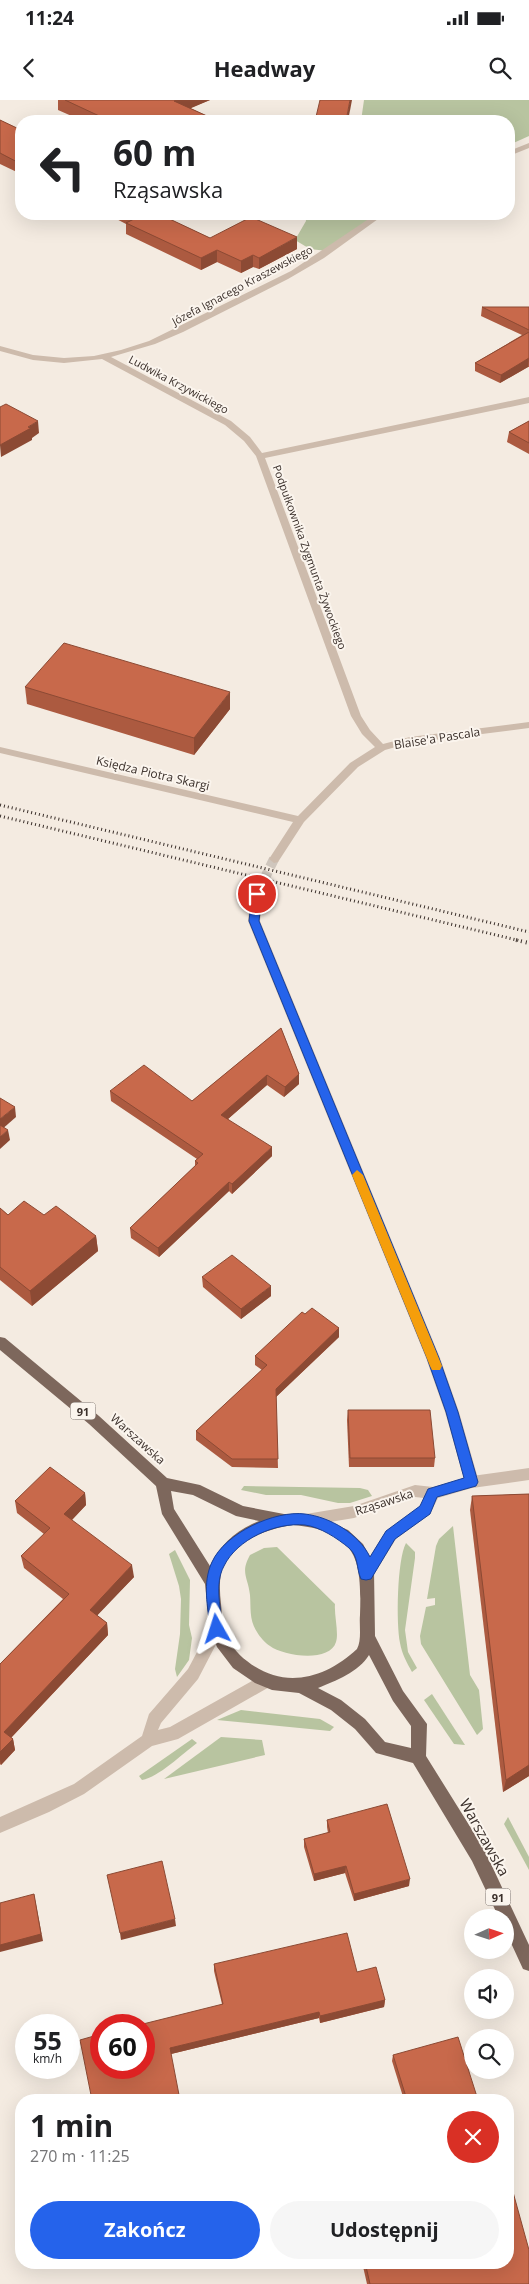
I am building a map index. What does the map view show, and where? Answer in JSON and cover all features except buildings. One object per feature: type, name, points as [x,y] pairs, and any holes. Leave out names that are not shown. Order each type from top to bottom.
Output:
[{"type":"main road","name":"Warszawska","points":[[0,1342],[94,1420],[162,1483],[195,1489],[241,1512],[284,1520]]},
{"type":"main road","name":"Warszawska","points":[[162,1483],[168,1510],[212,1582]]},
{"type":"main road","points":[[284,1520],[306,1520],[328,1527],[354,1544],[364,1558],[368,1638],[362,1653],[325,1678],[301,1686],[279,1685],[251,1674],[224,1648],[217,1629],[212,1582],[217,1564],[229,1547],[246,1535],[284,1520]]},
{"type":"main road","points":[[301,1686],[336,1705],[360,1724],[381,1748],[418,1757],[419,1724],[398,1696],[368,1638]]},
{"type":"main road","name":"Warszawska","points":[[418,1757],[478,1855],[529,1963]]},
{"type":"street","points":[[515,151],[529,145]]},
{"type":"street","name":"Józefa Ignacego Kraszewskiego","points":[[0,348],[35,358],[68,360],[104,357],[150,345],[216,313],[312,262],[372,220]]},
{"type":"street","name":"Ludwika Krzywickiego","points":[[104,357],[228,423],[247,439],[260,456]]},
{"type":"street","name":"Podpułkownika Zygmunta Żywockiego","points":[[381,748],[366,732],[356,716],[260,456],[529,400]]},
{"type":"street","name":"Blaise'a Pascala","points":[[274,859],[300,820],[354,765],[381,748],[410,740],[529,725]]},
{"type":"street","name":"Księdza Piotra Skargi","points":[[0,750],[300,820]]},
{"type":"street","points":[[257,894],[254,921],[433,1358],[452,1412],[472,1482]]},
{"type":"street","name":"Rząsawska","points":[[306,1520],[354,1512],[415,1491],[433,1493],[472,1482],[529,1474]]},
{"type":"street","name":"Rząsawska","points":[[366,1574],[391,1535],[425,1510],[433,1493]]},
{"type":"street","points":[[148,1740],[154,1719],[193,1674],[217,1629]]},
{"type":"street","points":[[0,1825],[79,1789],[148,1740],[173,1734],[266,1681]]},
{"type":"green space","points":[[364,100],[529,100],[529,136],[515,142],[515,115],[362,115]]},
{"type":"green space","points":[[372,220],[327,251],[310,249],[295,240],[306,221]]},
{"type":"green space","points":[[244,1486],[360,1488],[368,1490],[372,1496],[350,1503],[338,1503],[301,1495],[266,1495],[241,1490]]},
{"type":"green space","points":[[453,1526],[470,1675],[479,1690],[483,1729],[477,1735],[421,1644],[420,1636],[426,1607],[435,1605],[435,1598],[427,1599],[436,1546],[439,1539]]},
{"type":"green space","points":[[406,1543],[415,1552],[405,1630],[408,1652],[417,1668],[412,1672],[401,1647],[398,1621],[399,1577]]},
{"type":"green space","points":[[277,1547],[335,1604],[337,1638],[332,1649],[325,1653],[306,1656],[276,1650],[264,1642],[254,1627],[245,1571],[247,1561],[250,1555],[264,1548]]},
{"type":"green space","points":[[175,1550],[190,1580],[189,1625],[192,1638],[189,1660],[177,1677],[175,1669],[180,1634],[181,1599],[169,1554]]},
{"type":"green space","points":[[432,1694],[465,1745],[454,1744],[424,1700]]},
{"type":"green space","points":[[241,1710],[320,1719],[334,1727],[330,1731],[217,1720]]},
{"type":"green space","points":[[221,1737],[262,1740],[265,1755],[164,1779]]},
{"type":"green space","points":[[192,1739],[197,1743],[163,1770],[142,1780],[139,1776]]},
{"type":"green space","points":[[508,1817],[529,1857],[529,1870],[504,1824]]},
{"type":"tunnel","points":[[257,894],[274,859]]},
{"type":"railway","points":[[0,805],[529,932]]},
{"type":"railway","points":[[0,816],[521,941]]},
{"type":"railway","points":[[516,940],[529,943]]},
{"type":"slow traffic","points":[[357,1175],[436,1366]]},
{"type":"route","points":[[217,1629],[212,1582],[217,1564],[229,1547],[246,1535],[265,1526],[293,1519],[306,1520],[328,1527],[342,1534],[354,1544],[364,1558],[366,1574],[391,1535],[425,1510],[433,1493],[472,1482],[452,1412],[433,1358],[254,921],[254,907],[257,894]]}]
